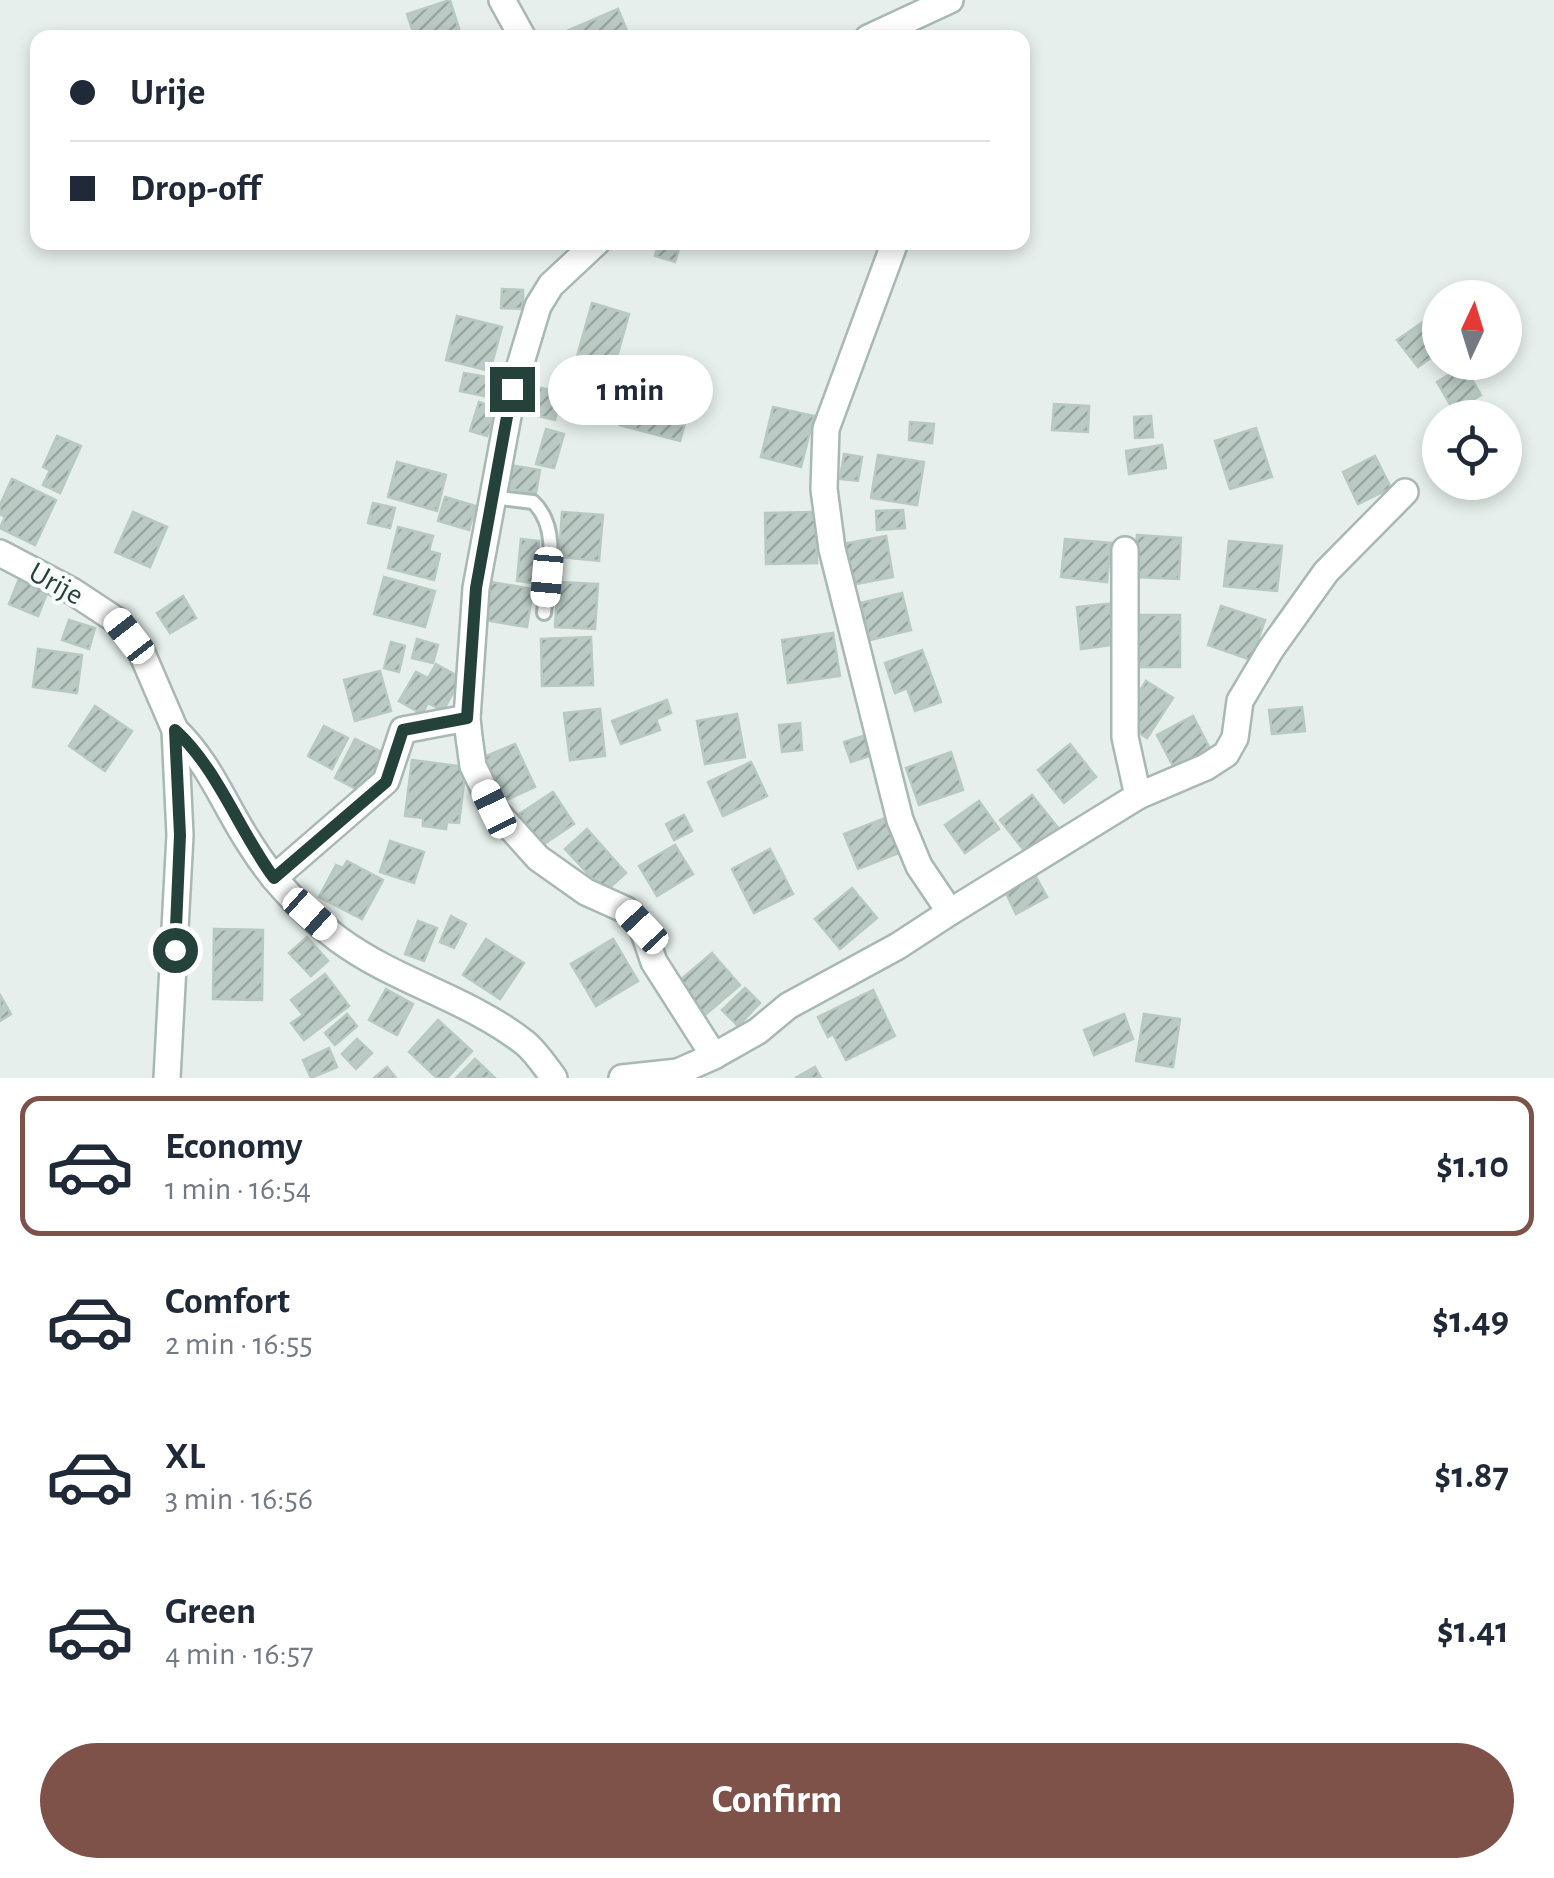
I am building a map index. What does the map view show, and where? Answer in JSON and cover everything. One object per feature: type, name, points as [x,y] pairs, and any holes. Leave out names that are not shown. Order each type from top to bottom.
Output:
[{"type":"street","points":[[502,0],[519,30]]},
{"type":"street","points":[[885,30],[950,0]]},
{"type":"street","points":[[589,250],[552,285],[538,306],[512,389],[476,588],[467,718],[473,766],[494,809],[538,858],[586,892],[626,910],[642,927],[654,962],[714,1056]]},
{"type":"street","points":[[892,250],[826,429],[824,489],[832,549],[900,820],[920,866],[950,912]]},
{"type":"street","points":[[622,1078],[678,1072],[714,1056],[758,1031],[788,1006],[910,939],[1138,796],[1226,754],[1235,738],[1240,701],[1271,648],[1326,572],[1406,492]]},
{"type":"street","points":[[1126,550],[1124,738],[1138,796]]},
{"type":"street","name":"Urije","points":[[0,553],[72,591],[116,620],[141,651],[175,730],[180,835],[167,1078]]},
{"type":"street","points":[[274,878],[386,782],[403,730],[467,718]]},
{"type":"street","points":[[175,730],[194,748],[250,846],[274,878],[339,940],[470,1006],[528,1045],[554,1078]]},
{"type":"lane","points":[[491,497],[534,502],[545,517],[550,542],[544,613]]},
{"type":"building","points":[[450,0],[459,30],[412,30],[407,14]]},
{"type":"building","points":[[618,9],[627,30],[569,30]]},
{"type":"building","points":[[657,250],[679,250],[675,262],[655,256]]},
{"type":"building","points":[[502,289],[523,290],[523,309],[501,308]]},
{"type":"building","points":[[592,303],[629,314],[613,371],[576,360]]},
{"type":"building","points":[[457,316],[502,327],[490,371],[446,360]]},
{"type":"building","points":[[1422,323],[1422,364],[1418,367],[1397,340]]},
{"type":"building","points":[[464,373],[498,379],[494,398],[460,391]]},
{"type":"building","points":[[643,380],[693,394],[680,441],[620,425],[628,395],[639,398]]},
{"type":"building","points":[[1472,380],[1481,395],[1473,400],[1448,400],[1437,382]]},
{"type":"building","points":[[533,386],[562,393],[555,420],[526,413]]},
{"type":"building","points":[[479,402],[497,408],[487,436],[470,431]]},
{"type":"building","points":[[1054,404],[1089,406],[1088,432],[1052,430]]},
{"type":"building","points":[[773,407],[814,416],[801,467],[761,457]]},
{"type":"building","points":[[1151,416],[1153,437],[1135,438],[1134,417]]},
{"type":"building","points":[[910,422],[934,424],[932,443],[909,440]]},
{"type":"building","points":[[1256,428],[1272,477],[1230,489],[1215,441]]},
{"type":"building","points":[[546,429],[564,434],[554,468],[536,464]]},
{"type":"building","points":[[57,436],[81,446],[60,493],[43,485],[50,470],[43,467]]},
{"type":"building","points":[[1162,445],[1166,468],[1129,474],[1126,451]]},
{"type":"building","points":[[844,454],[862,457],[858,481],[840,479]]},
{"type":"building","points":[[878,455],[924,462],[917,505],[871,498]]},
{"type":"building","points":[[1375,456],[1391,488],[1358,504],[1343,472]]},
{"type":"building","points":[[397,462],[446,475],[437,511],[388,497]]},
{"type":"building","points":[[509,465],[540,470],[536,493],[505,488]]},
{"type":"building","points":[[12,479],[56,500],[35,545],[0,528],[5,517],[0,514],[0,505]]},
{"type":"building","points":[[445,497],[476,506],[469,530],[438,521]]},
{"type":"building","points":[[373,503],[395,508],[390,528],[368,523]]},
{"type":"building","points":[[903,510],[905,528],[877,530],[876,511]]},
{"type":"building","points":[[133,512],[167,527],[150,567],[115,552]]},
{"type":"building","points":[[562,512],[603,515],[599,561],[559,557]]},
{"type":"building","points":[[815,512],[817,563],[766,564],[765,513]]},
{"type":"building","points":[[398,527],[433,536],[429,551],[440,554],[434,580],[388,568]]},
{"type":"building","points":[[1137,535],[1181,538],[1179,579],[1134,577]]},
{"type":"building","points":[[886,536],[893,577],[851,585],[843,544]]},
{"type":"building","points":[[521,539],[539,541],[534,583],[517,581]]},
{"type":"building","points":[[1065,539],[1111,543],[1107,582],[1061,577]]},
{"type":"building","points":[[1229,541],[1282,546],[1277,591],[1224,586]]},
{"type":"building","points":[[384,577],[435,591],[425,627],[374,614]]},
{"type":"building","points":[[19,579],[48,591],[38,616],[9,604]]},
{"type":"building","points":[[491,582],[533,589],[527,627],[484,620]]},
{"type":"building","points":[[558,582],[598,584],[595,629],[555,627]]},
{"type":"building","points":[[902,593],[911,630],[870,640],[861,603]]},
{"type":"building","points":[[183,596],[196,618],[170,633],[157,613]]},
{"type":"building","points":[[1115,603],[1119,644],[1081,649],[1077,607]]},
{"type":"building","points":[[1221,606],[1265,620],[1251,660],[1208,645]]},
{"type":"building","points":[[1138,615],[1180,615],[1180,667],[1139,667]]},
{"type":"building","points":[[69,620],[95,628],[89,649],[62,640]]},
{"type":"building","points":[[833,633],[840,676],[788,683],[782,640]]},
{"type":"building","points":[[591,637],[593,685],[542,686],[541,639]]},
{"type":"building","points":[[417,639],[438,645],[433,663],[412,658]]},
{"type":"building","points":[[391,642],[405,646],[399,672],[384,668]]},
{"type":"building","points":[[38,649],[82,655],[77,693],[33,687]]},
{"type":"building","points":[[922,650],[941,702],[915,711],[907,688],[895,693],[885,663]]},
{"type":"building","points":[[436,664],[461,678],[443,711],[428,703],[422,714],[399,701],[416,672],[428,678]]},
{"type":"building","points":[[380,671],[391,711],[355,721],[344,680]]},
{"type":"building","points":[[1146,681],[1173,698],[1147,738],[1136,731],[1141,724],[1135,720],[1141,711],[1131,705]]},
{"type":"building","points":[[667,700],[671,713],[656,719],[660,730],[621,744],[612,721]]},
{"type":"building","points":[[95,706],[132,731],[105,771],[69,746]]},
{"type":"building","points":[[1302,707],[1305,731],[1272,734],[1269,710]]},
{"type":"building","points":[[600,709],[605,756],[570,760],[564,713]]},
{"type":"building","points":[[737,714],[745,757],[705,764],[697,721]]},
{"type":"building","points":[[1193,716],[1210,749],[1174,768],[1157,735]]},
{"type":"building","points":[[800,723],[802,750],[782,752],[779,725]]},
{"type":"building","points":[[324,726],[348,738],[332,769],[308,756]]},
{"type":"building","points":[[875,732],[882,752],[851,762],[844,742]]},
{"type":"building","points":[[355,739],[384,753],[364,793],[335,778]]},
{"type":"building","points":[[515,744],[535,787],[504,801],[484,757]]},
{"type":"building","points":[[1070,744],[1096,777],[1064,803],[1038,770]]},
{"type":"building","points":[[951,752],[963,790],[919,805],[906,768]]},
{"type":"building","points":[[412,760],[466,767],[459,823],[447,822],[446,829],[423,826],[423,818],[405,816]]},
{"type":"building","points":[[751,762],[767,796],[723,816],[708,782]]},
{"type":"building","points":[[553,792],[574,824],[541,846],[519,814]]},
{"type":"building","points":[[1032,795],[1059,829],[1027,854],[1000,820]]},
{"type":"building","points":[[979,801],[999,829],[965,853],[945,825]]},
{"type":"building","points":[[684,815],[692,831],[674,840],[666,824]]},
{"type":"building","points":[[890,816],[904,851],[858,869],[844,834]]},
{"type":"building","points":[[587,829],[626,873],[605,892],[565,849]]},
{"type":"building","points":[[390,841],[424,852],[414,883],[380,872]]},
{"type":"building","points":[[675,845],[693,874],[657,896],[639,866]]},
{"type":"building","points":[[770,849],[793,894],[754,913],[732,869]]},
{"type":"building","points":[[347,861],[383,880],[362,919],[319,897],[336,865],[343,868]]},
{"type":"building","points":[[1035,875],[1047,897],[1016,914],[1005,891]]},
{"type":"building","points":[[852,888],[877,918],[840,949],[815,919]]},
{"type":"building","points":[[451,916],[466,924],[454,948],[440,942]]},
{"type":"building","points":[[418,921],[437,928],[424,961],[405,954]]},
{"type":"building","points":[[214,929],[263,930],[262,1000],[213,999]]},
{"type":"building","points":[[307,937],[328,961],[311,976],[289,953]]},
{"type":"building","points":[[486,939],[524,963],[500,999],[463,975]]},
{"type":"building","points":[[613,939],[638,981],[596,1006],[571,964]]},
{"type":"building","points":[[712,953],[740,985],[705,1015],[677,983]]},
{"type":"building","points":[[325,974],[349,1006],[304,1040],[291,1023],[303,1015],[291,1000]]},
{"type":"building","points":[[745,988],[760,1003],[738,1026],[722,1010]]},
{"type":"building","points":[[386,989],[413,1004],[397,1035],[369,1020]]},
{"type":"building","points":[[873,990],[895,1036],[846,1060],[833,1034],[828,1037],[818,1017]]},
{"type":"building","points":[[0,995],[11,1014],[0,1021]]},
{"type":"building","points":[[347,1014],[357,1026],[335,1045],[325,1033]]},
{"type":"building","points":[[1124,1014],[1133,1039],[1094,1055],[1084,1030]]},
{"type":"building","points":[[1144,1014],[1180,1019],[1173,1067],[1136,1061]]},
{"type":"building","points":[[438,1020],[472,1051],[447,1078],[437,1078],[409,1052]]},
{"type":"building","points":[[357,1039],[372,1053],[356,1069],[342,1054]]},
{"type":"building","points":[[329,1048],[337,1067],[311,1078],[303,1060]]},
{"type":"building","points":[[475,1059],[495,1078],[456,1078]]},
{"type":"building","points":[[387,1067],[396,1078],[374,1078]]},
{"type":"building","points":[[815,1067],[821,1078],[795,1078]]},
{"type":"route","points":[[175,950],[180,835],[175,730],[194,748],[250,846],[274,878],[386,782],[403,730],[467,718],[476,588],[512,389]]}]
